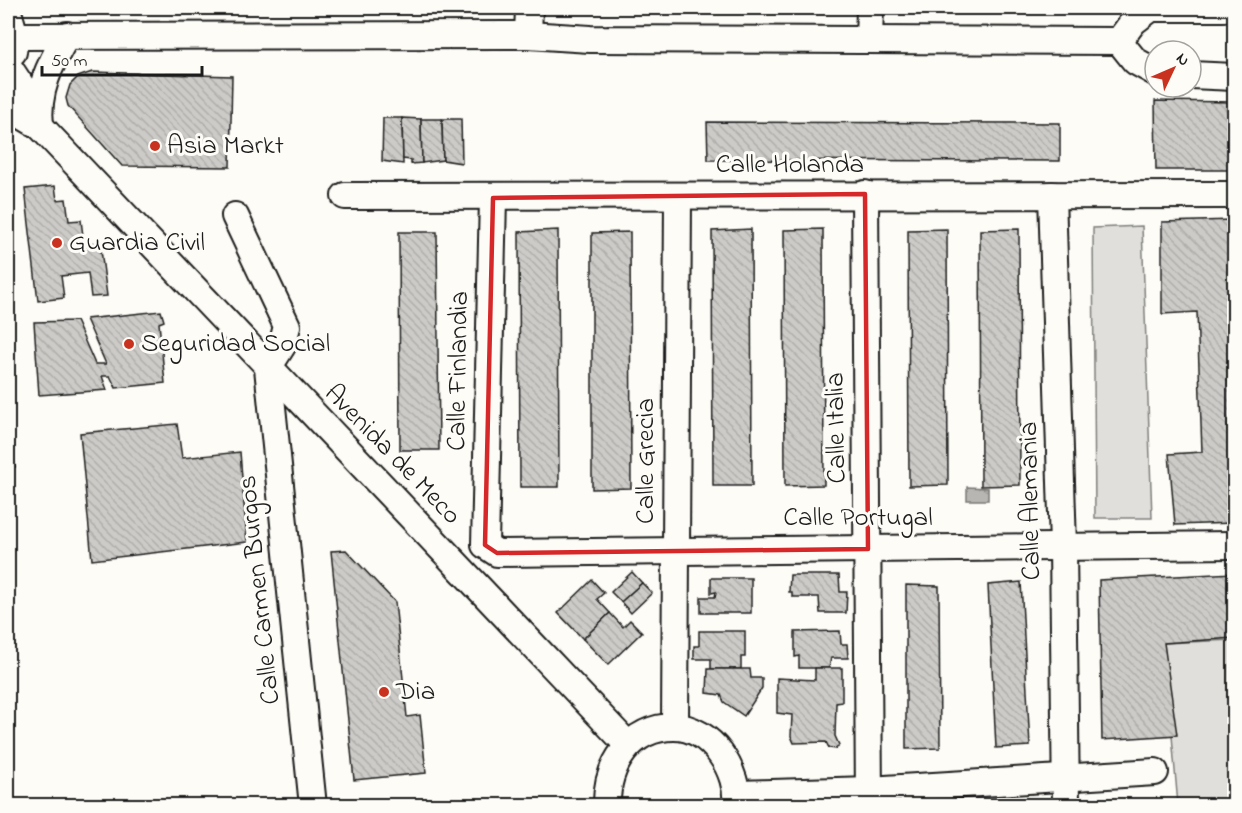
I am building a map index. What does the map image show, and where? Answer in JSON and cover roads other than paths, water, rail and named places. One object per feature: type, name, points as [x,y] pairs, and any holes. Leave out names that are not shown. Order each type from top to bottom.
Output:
[{"type":"street","points":[[528,35],[529,8]]},
{"type":"street","points":[[869,39],[870,8]]},
{"type":"street","points":[[1119,40],[1133,22],[1151,8],[1224,8]]},
{"type":"street","points":[[8,65],[13,53],[11,24],[67,35],[528,35],[591,39],[1119,40]]},
{"type":"street","points":[[39,119],[42,83],[67,35]]},
{"type":"street","points":[[1119,40],[1135,61],[1143,65]]},
{"type":"street","name":"Avenida de Meco","points":[[8,65],[39,119],[268,368],[628,745]]},
{"type":"street","points":[[1203,76],[1234,77]]},
{"type":"street","name":"Avenida de Meco","points":[[8,106],[39,119]]},
{"type":"street","name":"Calle Holanda","points":[[345,196],[493,198],[865,194],[1234,195]]},
{"type":"street","name":"Calle Italia","points":[[865,194],[869,798]]},
{"type":"street","name":"Calle Alemania","points":[[1052,195],[1063,546],[1066,806]]},
{"type":"street","name":"Calle Grecia","points":[[675,727],[678,196]]},
{"type":"street","name":"Calle Finlandia","points":[[485,545],[493,198]]},
{"type":"street","points":[[235,216],[287,326],[282,346],[268,368]]},
{"type":"street","name":"Calle Carmen Burgos","points":[[268,368],[313,806]]},
{"type":"street","name":"Calle Portugal","points":[[485,545],[497,553],[1234,545]]},
{"type":"street","points":[[607,805],[611,772],[628,745],[658,729],[675,727],[693,732],[711,744],[728,766],[736,800],[869,798],[1065,777],[1155,772]]},
{"type":"water","points":[[967,487],[988,488],[988,500],[967,500]]},
{"type":"place","name":"Asia Markt","points":[[155,146]]},
{"type":"place","name":"Guardia Civil","points":[[57,243]]},
{"type":"place","name":"Seguridad Social","points":[[129,344]]},
{"type":"place","name":"Dia","points":[[384,692]]}]
